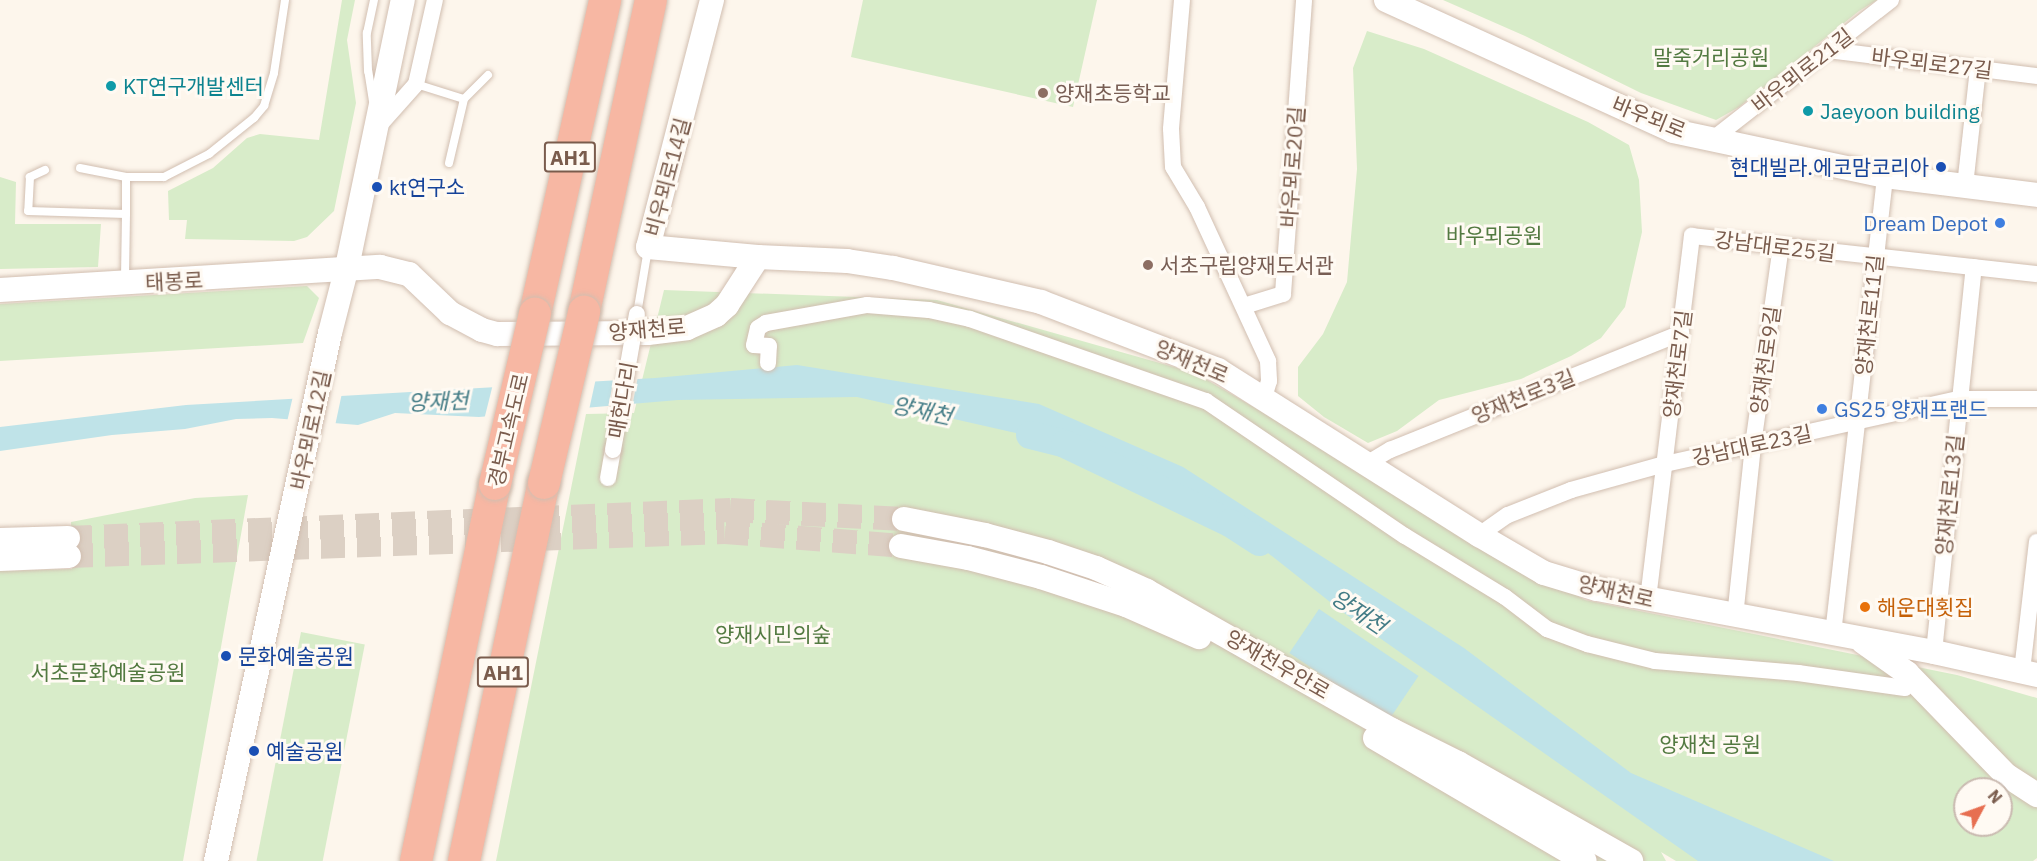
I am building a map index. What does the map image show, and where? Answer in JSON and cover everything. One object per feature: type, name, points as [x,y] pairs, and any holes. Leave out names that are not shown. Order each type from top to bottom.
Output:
[{"type":"highway","name":"경부고속도로","points":[[416,861],[495,484],[605,0]]},
{"type":"highway","name":"AH1","points":[[464,861],[544,483],[584,312],[651,0]]},
{"type":"street","name":"바우뫼로12길","points":[[216,861],[330,333],[377,129],[403,0]]},
{"type":"street","points":[[377,129],[416,84],[435,0]]},
{"type":"street","name":"비우뫼로14길","points":[[712,0],[648,247],[758,257]]},
{"type":"street","points":[[1182,0],[1171,129],[1173,167],[1197,207],[1268,361],[1269,381],[1264,397]]},
{"type":"street","name":"바우뫼로20길","points":[[1244,306],[1283,294],[1304,0]]},
{"type":"street","name":"바우뫼로","points":[[1386,0],[1673,130],[1885,176],[2037,195]]},
{"type":"street","name":"바우뫼로21길","points":[[1713,139],[1891,0]]},
{"type":"street","name":"바우뫼로27길","points":[[1828,50],[2037,76]]},
{"type":"street","points":[[1965,186],[1978,69]]},
{"type":"street","name":"양재천로11길","points":[[1845,636],[1857,422],[1885,176]]},
{"type":"street","name":"강남대로25길","points":[[1692,236],[2037,274]]},
{"type":"street","name":"양재천로7길","points":[[1648,599],[1692,236]]},
{"type":"street","name":"양재천로9길","points":[[1735,616],[1753,445],[1780,247]]},
{"type":"street","name":"양재천로","points":[[347,267],[387,268],[410,274],[461,321],[497,334],[648,333],[687,328],[716,315],[727,305],[758,257],[847,261],[893,268],[1041,302],[1218,370],[1479,535],[1544,573],[1597,589],[1945,654],[2029,673]]},
{"type":"street","name":"태봉로","points":[[0,290],[309,273],[347,267]]},
{"type":"street","name":"양재천로13길","points":[[1945,654],[1959,399],[1974,267]]},
{"type":"street","points":[[768,363],[769,346],[754,345],[758,328],[766,323],[867,305],[929,310],[970,319],[1129,372],[1206,401],[1405,536],[1505,597],[1547,629],[1587,644],[1655,661],[1798,673],[1905,688]]},
{"type":"street","name":"매헌다리","points":[[608,478],[637,314]]},
{"type":"street","name":"양재천로3길","points":[[1368,463],[1390,450],[1681,333]]},
{"type":"street","name":"강남대로23길","points":[[1479,535],[1508,515],[1571,490],[1665,464],[1959,399],[2037,399]]},
{"type":"street","name":"양재천우안로","points":[[904,519],[985,535],[1096,568],[1147,591],[1585,861]]},
{"type":"street","points":[[0,540],[68,547],[0,559]]},
{"type":"street","points":[[2029,673],[2037,542]]},
{"type":"street","name":"양재천우안로","points":[[901,546],[968,558],[1041,577],[1178,625],[1263,663],[1458,763],[1630,861]]},
{"type":"street","points":[[1845,636],[1907,673],[2006,775],[2037,795]]},
{"type":"street","points":[[1938,706],[1931,684],[1932,675],[1945,654]]},
{"type":"lane","points":[[80,168],[126,177],[164,177],[209,154],[254,118],[264,105],[274,73],[285,0]]},
{"type":"lane","points":[[374,0],[367,33],[377,129]]},
{"type":"lane","points":[[449,163],[464,99],[488,75]]},
{"type":"lane","points":[[416,84],[464,99]]},
{"type":"lane","points":[[45,170],[30,177],[28,211],[126,214]]},
{"type":"lane","points":[[125,284],[126,177]]},
{"type":"lane","points":[[637,314],[648,247]]},
{"type":"green space","points":[[342,0],[355,0],[347,40],[356,103],[334,211],[307,237],[294,241],[185,239],[187,220],[169,220],[168,191],[213,168],[247,138],[260,134],[319,140]]},
{"type":"green space","points":[[863,0],[1097,0],[1073,107],[851,57]]},
{"type":"green space","name":"말죽거리공원","points":[[1443,0],[1877,0],[1859,11],[1739,107],[1716,120],[1641,93],[1525,36]]},
{"type":"green space","name":"바우뫼공원","points":[[1367,31],[1424,49],[1588,122],[1629,145],[1639,180],[1642,232],[1625,307],[1601,338],[1571,356],[1521,379],[1439,400],[1397,431],[1368,443],[1324,417],[1298,396],[1298,367],[1323,334],[1347,282],[1357,169],[1353,68]]},
{"type":"green space","points":[[0,177],[16,182],[15,224],[101,224],[98,267],[0,269]]},
{"type":"green space","points":[[307,286],[319,298],[303,343],[0,361],[0,304]]},
{"type":"green space","name":"양재시민의숲","points":[[664,290],[937,300],[1195,373],[1585,600],[1957,675],[2037,698],[2037,858],[2033,861],[1676,861],[1661,852],[1666,861],[496,861],[586,414],[634,413]]},
{"type":"green space","name":"서초문화예술공원","points":[[248,495],[183,861],[0,861],[0,571],[72,569],[71,522],[195,498]]},
{"type":"green space","points":[[301,632],[365,644],[323,861],[257,861]]},
{"type":"water","points":[[797,365],[1039,404],[1183,467],[1464,648],[1631,773],[1834,861],[1698,861],[1344,613],[1230,523],[1065,444],[857,397],[678,400],[479,417],[395,413],[358,425],[272,418],[236,419],[185,429],[112,435],[0,451],[0,427],[186,405],[655,378]]},
{"type":"water","points":[[1319,609],[1418,676],[1389,720],[1289,653]]},
{"type":"pier","points":[[638,376],[632,407],[608,409],[614,377]]},
{"type":"pier","points":[[596,378],[589,410],[484,420],[493,384]]},
{"type":"pier","points":[[342,393],[335,426],[287,422],[293,396]]},
{"type":"waterway","name":"양재천","points":[[1030,435],[1065,444],[1230,523],[1259,542]]},
{"type":"tunnel","points":[[68,538],[730,510],[904,519]]},
{"type":"tunnel","points":[[69,556],[725,532],[901,546]]},
{"type":"place","name":"KT연구개발센터","points":[[111,86]]},
{"type":"place","name":"양재초등학교","points":[[1043,93]]},
{"type":"place","name":"Jaeyoon building","points":[[1808,111]]},
{"type":"place","name":"현대빌라.에코맘코리아","points":[[1941,167]]},
{"type":"place","name":"kt연구소","points":[[377,187]]},
{"type":"place","name":"Dream Depot","points":[[2000,223]]},
{"type":"place","name":"서초구립양재도서관","points":[[1148,265]]},
{"type":"place","name":"GS25 양재프랜드","points":[[1822,409]]},
{"type":"place","name":"해운대횟집","points":[[1865,607]]},
{"type":"place","name":"문화예술공원","points":[[226,656]]},
{"type":"place","name":"예술공원","points":[[254,751]]},
{"type":"park label","name":"양재천 공원","points":[[1710,744]]}]
